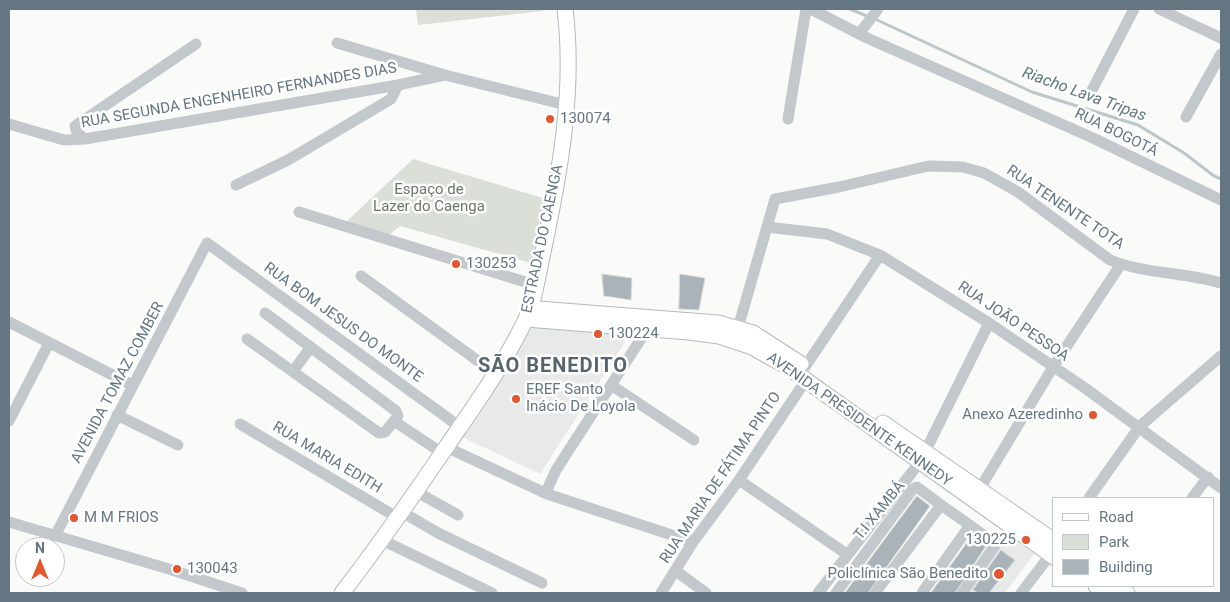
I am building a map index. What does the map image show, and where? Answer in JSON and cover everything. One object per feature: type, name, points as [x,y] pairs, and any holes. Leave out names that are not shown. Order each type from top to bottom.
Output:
[{"type":"main road","name":"ESTRADA DO CAENGA","points":[[342,593],[417,492],[496,374],[528,314],[558,177],[569,58],[565,9]]},
{"type":"main road","name":"AVENIDA PRESIDENTE KENNEDY","points":[[528,314],[696,320],[738,328],[775,346],[806,374],[1052,550]]},
{"type":"main road","name":"AVENIDA PRESIDENTE KENNEDY","points":[[528,314],[719,336],[752,347],[786,366],[806,374]]},
{"type":"main road","name":"AVENIDA PRESIDENTE KENNEDY","points":[[922,456],[979,490],[1052,550]]},
{"type":"main road","points":[[1104,587],[1119,589]]},
{"type":"street","points":[[788,118],[806,9]]},
{"type":"street","name":"RUA BOGOTÁ","points":[[811,9],[859,34],[1094,138],[1221,200]]},
{"type":"street","points":[[859,34],[878,9]]},
{"type":"street","points":[[1089,96],[1134,9]]},
{"type":"street","points":[[1160,9],[1221,38]]},
{"type":"street","name":"RUA SEGUNDA ENGENHEIRO FERNANDES DIAS","points":[[337,43],[444,75],[566,105]]},
{"type":"street","points":[[85,138],[77,133],[75,126],[196,44]]},
{"type":"street","points":[[1186,117],[1221,54]]},
{"type":"street","name":"RUA SEGUNDA ENGENHEIRO FERNANDES DIAS","points":[[9,124],[64,140],[85,138],[398,85],[444,75]]},
{"type":"street","points":[[236,185],[288,160],[376,109],[391,99],[398,85]]},
{"type":"street","name":"RUA TENENTE TOTA","points":[[767,227],[774,199],[839,187],[928,166],[963,167],[1000,181],[1102,256],[1121,264],[1172,272],[1221,283]]},
{"type":"street","points":[[299,212],[535,285]]},
{"type":"street","points":[[738,328],[767,227]]},
{"type":"street","name":"RUA JOÃO PESSOA","points":[[767,227],[827,234],[880,255],[989,323],[1140,426],[1221,488]]},
{"type":"street","name":"AVENIDA TOMAZ COMBER","points":[[55,536],[207,243]]},
{"type":"street","name":"RUA BOM JESUS DO MONTE","points":[[207,243],[460,427]]},
{"type":"street","name":"RUA MARIA DE FÁTIMA PINTO","points":[[661,593],[693,542],[739,480],[880,255]]},
{"type":"street","points":[[979,490],[1053,367],[1121,264]]},
{"type":"street","points":[[361,276],[496,374]]},
{"type":"street","points":[[247,339],[379,433],[385,432],[398,416],[396,411],[265,313]]},
{"type":"street","points":[[9,322],[132,386]]},
{"type":"street","points":[[818,593],[922,456],[989,323]]},
{"type":"street","points":[[547,494],[546,489],[552,476],[648,328]]},
{"type":"street","points":[[9,421],[49,343]]},
{"type":"street","points":[[293,371],[311,347]]},
{"type":"street","points":[[1090,497],[1140,426],[1221,356]]},
{"type":"street","points":[[611,385],[694,440]]},
{"type":"street","points":[[118,415],[178,445]]},
{"type":"street","points":[[394,421],[444,450],[547,494],[693,542]]},
{"type":"street","name":"RUA MARIA EDITH","points":[[240,424],[400,515],[542,583]]},
{"type":"street","points":[[1193,497],[1208,477]]},
{"type":"street","points":[[739,480],[848,555]]},
{"type":"street","name":"T.I XAMBÁ","points":[[836,593],[913,489],[917,488],[941,505]]},
{"type":"street","points":[[417,492],[458,515]]},
{"type":"street","points":[[875,593],[941,505],[996,544],[996,548],[962,593]]},
{"type":"street","points":[[9,522],[169,569],[242,593]]},
{"type":"street","points":[[922,593],[971,526]]},
{"type":"street","points":[[382,540],[492,593]]},
{"type":"street","points":[[1021,593],[1052,552]]},
{"type":"street","points":[[676,571],[706,593]]},
{"type":"shaded area","name":"EREF Santo Inácio De Loyola","points":[[532,327],[614,332],[622,336],[625,342],[540,474],[460,436]]},
{"type":"shaded area","name":"Policlínica São Benedito","points":[[1007,534],[1034,554],[1005,593],[965,593]]},
{"type":"green space","points":[[416,9],[543,9],[543,11],[418,25]]},
{"type":"green space","name":"Espaço de Lazer do Caenga","points":[[413,159],[546,199],[531,263],[400,226],[388,236],[345,223]]},
{"type":"building","points":[[602,274],[632,278],[631,300],[604,296]]},
{"type":"building","points":[[680,274],[705,278],[699,310],[679,309]]},
{"type":"building","points":[[917,496],[930,506],[868,593],[845,593]]},
{"type":"building","points":[[972,536],[986,546],[955,593],[931,593]]},
{"type":"building","points":[[1001,550],[1015,560],[989,593],[978,593],[973,590]]},
{"type":"waterway","name":"Riacho Lava Tripas","points":[[850,9],[869,17]]},
{"type":"waterway","name":"Riacho Lava Tripas","points":[[875,19],[1032,92],[1138,125],[1184,153],[1214,176],[1221,179]]},
{"type":"place","name":"130074","points":[[550,119]]},
{"type":"place","name":"130253","points":[[456,264]]},
{"type":"place","name":"130224","points":[[598,334]]},
{"type":"place","name":"EREF Santo Inácio De Loyola","points":[[516,399]]},
{"type":"place","name":"Anexo Azeredinho","points":[[1093,415]]},
{"type":"place","name":"M M FRIOS","points":[[74,518]]},
{"type":"place","name":"130225","points":[[1026,540]]},
{"type":"place","name":"130043","points":[[177,569]]},
{"type":"place","name":"Policlínica São Benedito","points":[[999,574]]},
{"type":"district","name":"SÃO BENEDITO","points":[[553,367]]}]
